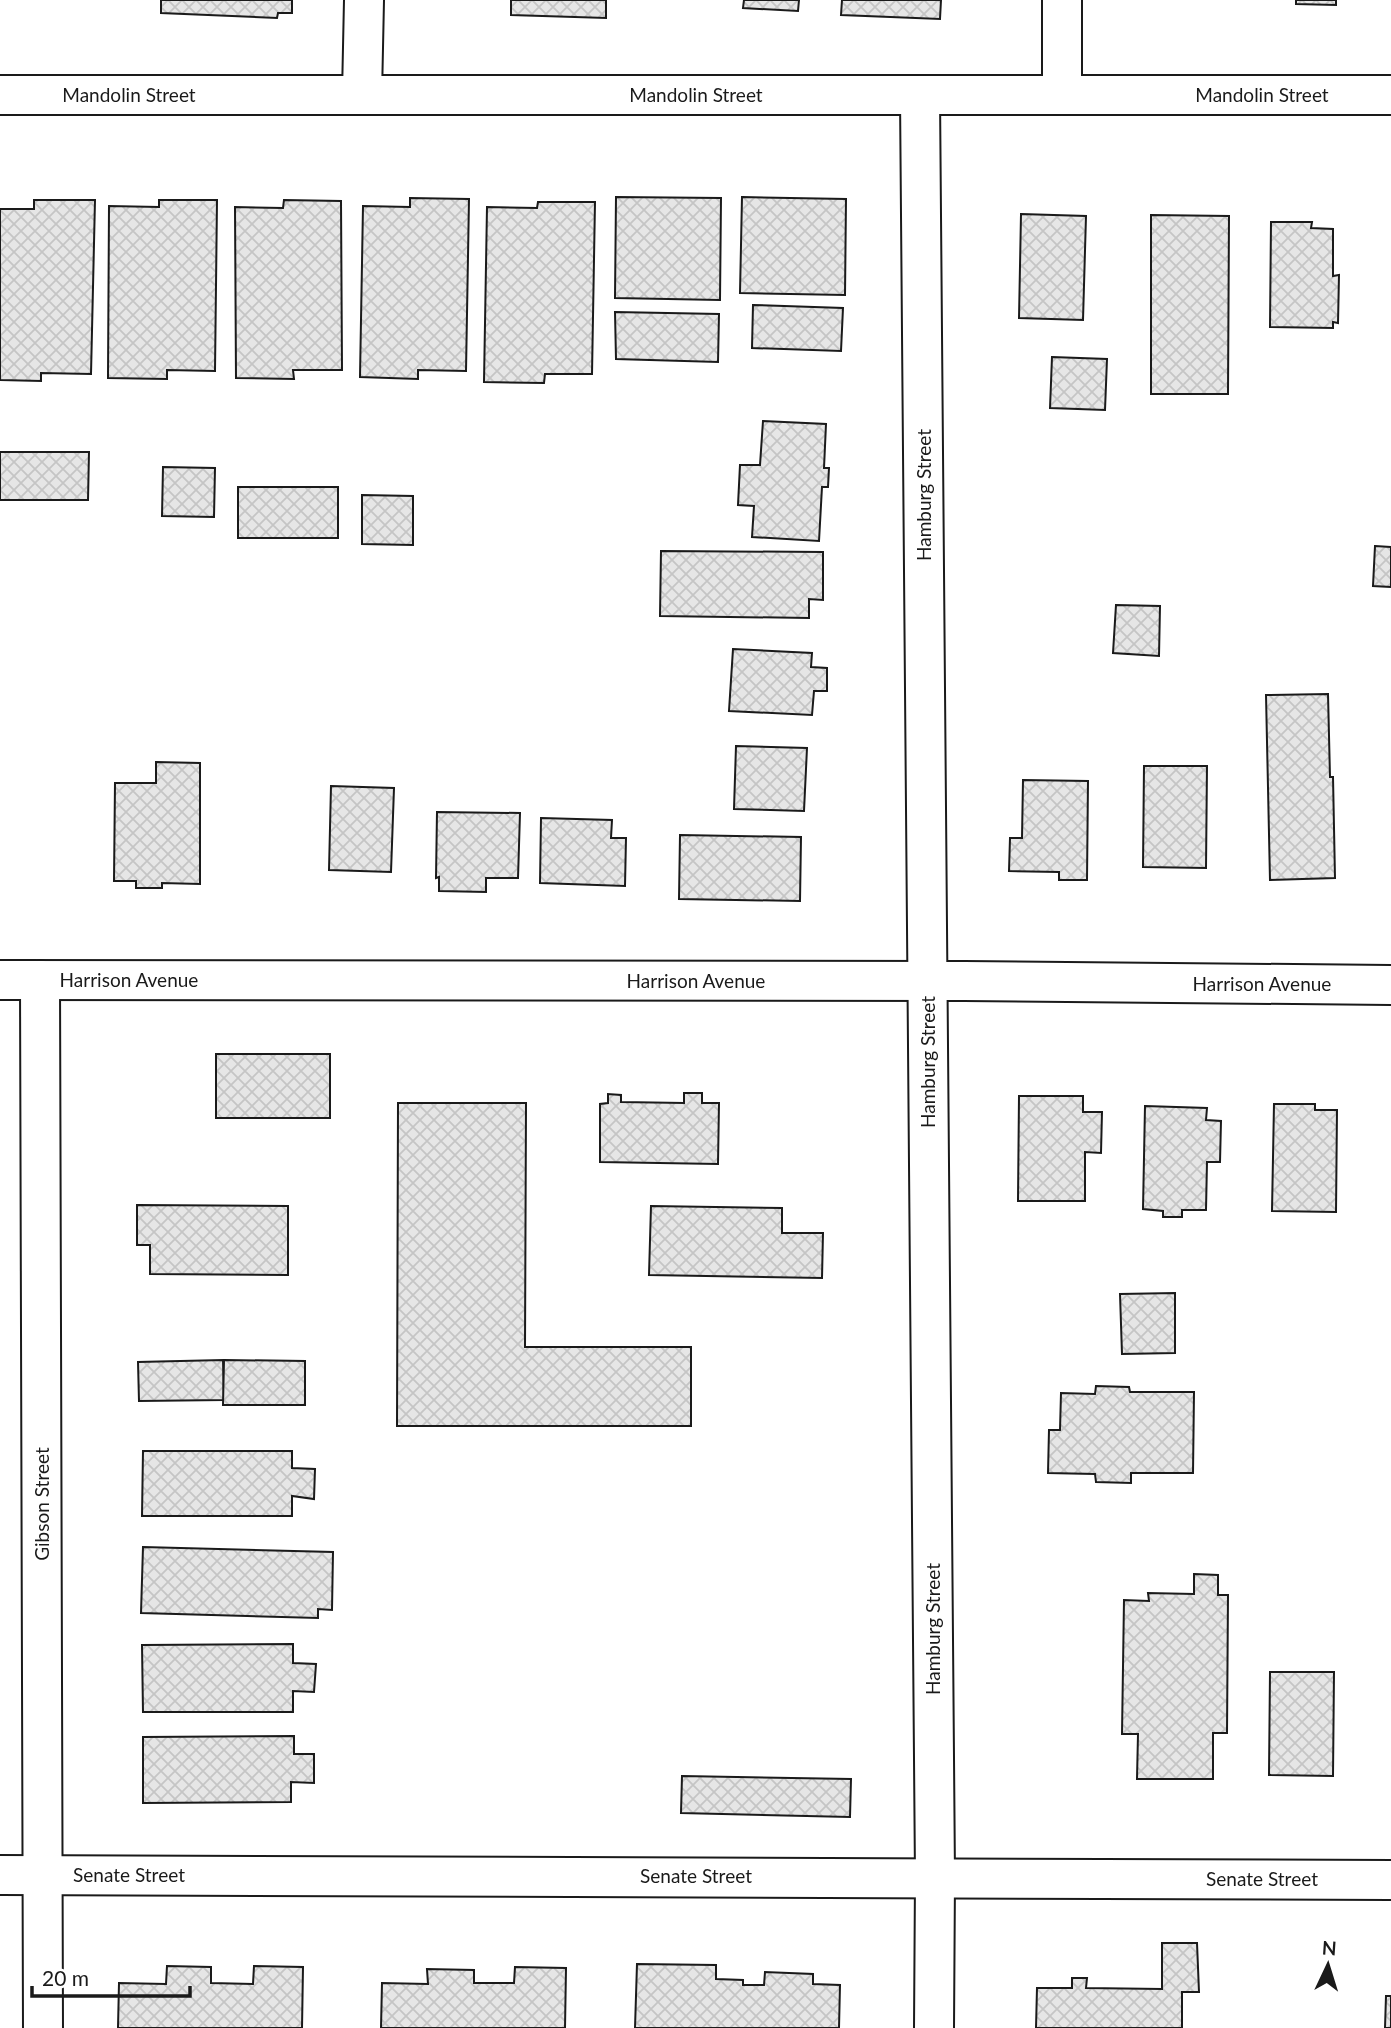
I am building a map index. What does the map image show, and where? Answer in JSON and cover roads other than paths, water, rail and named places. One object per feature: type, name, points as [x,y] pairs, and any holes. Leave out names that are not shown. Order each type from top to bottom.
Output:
[{"type":"street","points":[[362,95],[364,0]]},
{"type":"street","points":[[1062,0],[1062,95]]},
{"type":"street","name":"Mandolin Street","points":[[0,95],[1391,95]]},
{"type":"street","name":"Hamburg Street","points":[[920,96],[934,2028]]},
{"type":"street","name":"Harrison Avenue","points":[[0,980],[928,981],[1391,985]]},
{"type":"street","name":"Gibson Street","points":[[40,980],[43,2028]]},
{"type":"street","name":"Senate Street","points":[[0,1875],[1391,1880]]}]
